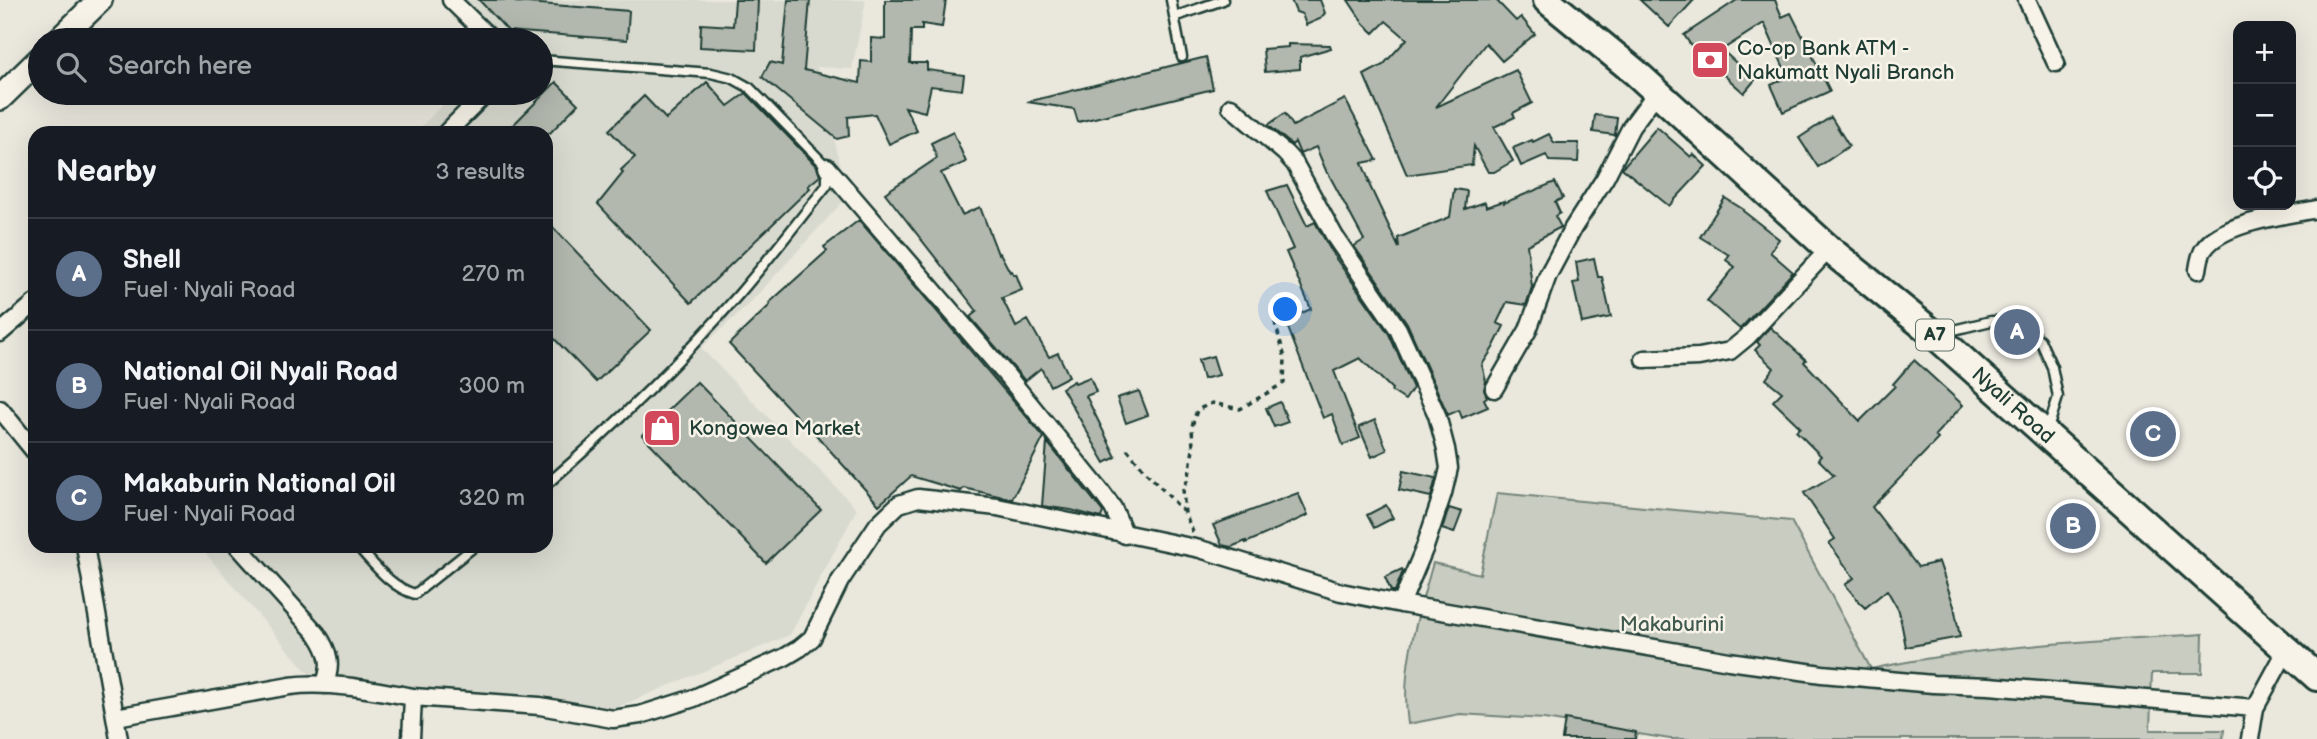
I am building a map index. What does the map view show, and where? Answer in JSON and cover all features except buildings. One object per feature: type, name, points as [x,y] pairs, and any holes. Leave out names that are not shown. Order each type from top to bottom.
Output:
[{"type":"highway","name":"Nyali Road","points":[[1546,0],[1657,92],[1829,249],[1935,335],[2317,677]]},
{"type":"main road","points":[[71,28],[100,0]]},
{"type":"main road","points":[[0,99],[28,71]]},
{"type":"street","points":[[451,0],[480,28]]},
{"type":"street","points":[[2027,0],[2056,63]]},
{"type":"street","points":[[1494,389],[1528,330],[1548,275],[1573,228],[1605,178],[1631,127],[1657,92]]},
{"type":"street","points":[[453,126],[474,105]]},
{"type":"street","points":[[1231,107],[1294,164],[1335,237],[1398,329],[1437,415],[1449,468],[1425,547],[1401,604]]},
{"type":"street","points":[[827,167],[1008,377],[1091,479],[1112,508],[1125,535]]},
{"type":"street","points":[[2198,270],[2202,251],[2213,239],[2259,221],[2317,209]]},
{"type":"street","points":[[1644,359],[1699,357],[1730,351],[1747,337],[1829,249]]},
{"type":"street","points":[[0,333],[28,309]]},
{"type":"street","points":[[0,409],[28,443]]},
{"type":"street","points":[[116,717],[306,684],[412,697],[540,706],[613,719],[640,715],[694,698],[800,648],[812,638],[840,581],[878,524],[900,504],[918,498],[997,507],[1200,549],[1340,592],[1577,636],[1822,674],[2255,708]]},
{"type":"street","points":[[86,553],[119,739]]},
{"type":"street","points":[[244,553],[317,634],[325,647],[330,672],[324,685]]},
{"type":"street","points":[[2250,739],[2255,708],[2286,651]]},
{"type":"street","points":[[411,739],[412,697]]},
{"type":"lane","points":[[1171,0],[1181,57]]},
{"type":"lane","points":[[1174,17],[1223,0]]},
{"type":"lane","points":[[553,62],[711,73],[732,78],[750,88],[827,167],[827,185],[740,293],[632,405],[553,478]]},
{"type":"lane","points":[[1935,335],[1991,321],[2013,321],[2028,329],[2040,340],[2052,367],[2058,397],[2047,434]]},
{"type":"lane","points":[[364,553],[389,580],[415,594],[466,553]]},
{"type":"path","points":[[1200,549],[1185,514],[1183,489],[1189,476],[1193,449],[1192,426],[1197,410],[1212,402],[1240,409],[1284,383],[1285,359],[1274,319]]},
{"type":"path","points":[[1127,449],[1185,514]]},
{"type":"shaded area","name":"Kongowea Market","points":[[461,0],[866,0],[852,69],[817,67],[848,196],[751,302],[701,348],[857,509],[790,635],[596,716],[314,680],[205,553],[553,553],[553,126],[422,126],[442,105],[553,105],[553,28],[493,28]]},
{"type":"green space","name":"Makaburini","points":[[1497,493],[1791,521],[1871,669],[1995,650],[2203,634],[2202,673],[2152,673],[2150,730],[2224,730],[2223,739],[1670,739],[1544,719],[1460,714],[1408,724],[1408,663],[1416,622],[1433,563],[1480,574]]},
{"type":"place","name":"Co-op Bank ATM - Nakumatt Nyali Branch","points":[[1710,60]]},
{"type":"place","name":"Shell","points":[[2017,332]]},
{"type":"place","name":"Kongowea Market","points":[[662,428]]},
{"type":"place","name":"Makaburin National Oil","points":[[2153,434]]},
{"type":"place","name":"National Oil Nyali Road","points":[[2073,526]]}]
